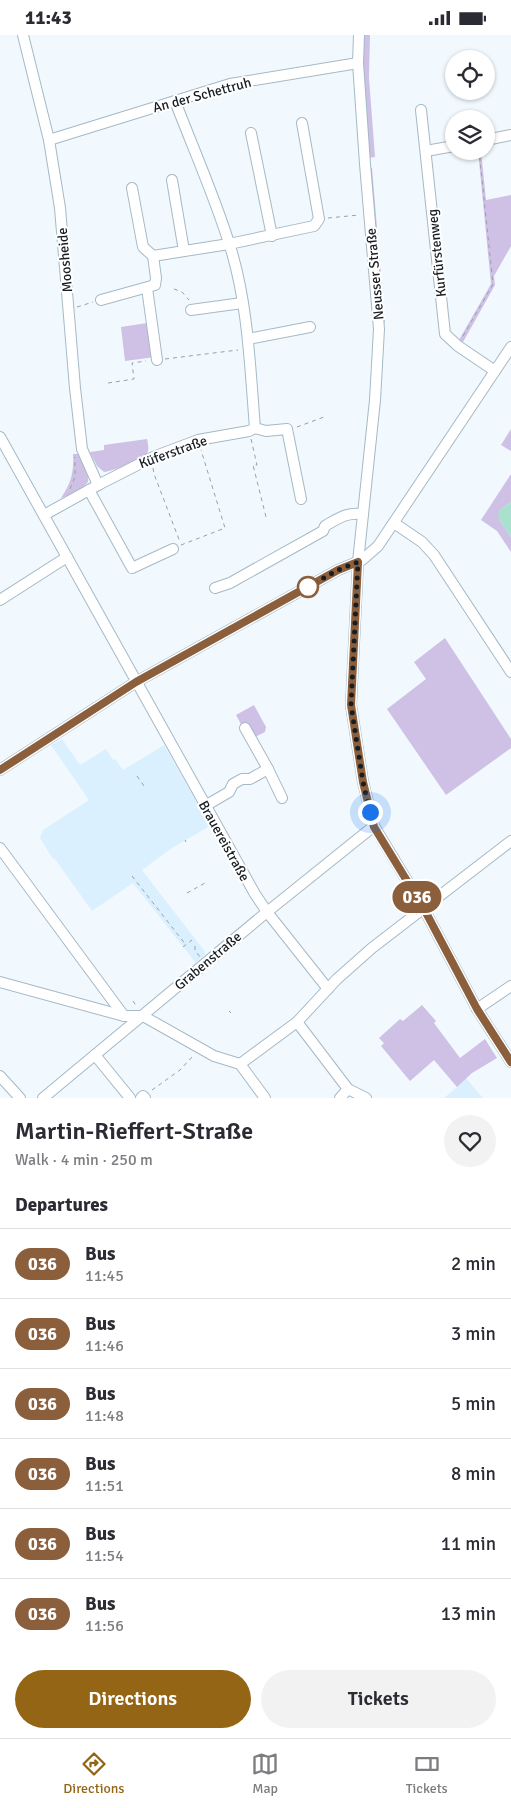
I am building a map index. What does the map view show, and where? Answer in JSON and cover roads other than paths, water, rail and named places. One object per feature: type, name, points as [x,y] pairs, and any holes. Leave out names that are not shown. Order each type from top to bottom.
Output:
[{"type":"street","name":"Moosheide","points":[[22,35],[49,140],[60,208],[82,449],[93,487],[132,568],[173,549]]},
{"type":"street","name":"Neusser Straße","points":[[359,35],[358,63],[379,329],[375,400],[358,562],[351,705],[363,782],[374,827],[423,907],[477,1009],[511,1063]]},
{"type":"street","name":"An der Schettruh","points":[[49,140],[230,84],[358,63]]},
{"type":"street","points":[[175,101],[229,244],[242,303],[248,344],[252,429],[266,431],[287,429],[301,499]]},
{"type":"street","name":"Kurfürstenweg","points":[[421,110],[445,334],[458,346],[495,371]]},
{"type":"street","points":[[153,256],[272,236],[314,226],[319,219],[302,123]]},
{"type":"street","points":[[251,133],[272,236]]},
{"type":"street","points":[[495,138],[511,135]]},
{"type":"street","points":[[426,151],[445,148]]},
{"type":"street","points":[[172,180],[184,251]]},
{"type":"street","points":[[101,300],[155,285],[153,256],[143,247],[132,188]]},
{"type":"street","points":[[147,288],[157,360]]},
{"type":"street","points":[[191,310],[242,303]]},
{"type":"street","points":[[248,344],[310,327]]},
{"type":"street","points":[[0,770],[136,682],[338,570],[358,562],[375,549],[511,347]]},
{"type":"street","name":"Küferstraße","points":[[44,515],[93,487],[153,457],[198,441],[252,429]]},
{"type":"street","name":"Brauereistraße","points":[[0,437],[4,452],[44,515],[254,895],[328,989]]},
{"type":"street","points":[[215,588],[230,583],[323,531],[325,526],[346,515],[352,513],[363,514]]},
{"type":"street","points":[[394,523],[422,542],[434,555],[511,672]]},
{"type":"street","points":[[0,600],[67,557]]},
{"type":"street","points":[[245,728],[282,798]]},
{"type":"street","points":[[205,806],[229,792],[233,784],[242,779],[250,779],[268,769]]},
{"type":"street","name":"Grabenstraße","points":[[43,1098],[267,912],[374,827]]},
{"type":"street","points":[[240,1064],[297,1022],[328,989],[372,948],[511,841]]},
{"type":"street","points":[[0,848],[124,1016]]},
{"type":"street","points":[[0,983],[124,1016],[143,1016],[214,1056],[240,1064],[265,1098]]},
{"type":"street","points":[[477,1009],[511,986]]},
{"type":"street","points":[[297,1022],[348,1089],[366,1098]]},
{"type":"street","points":[[95,1055],[130,1098]]},
{"type":"street","points":[[0,1075],[20,1098]]},
{"type":"street","points":[[340,1098],[348,1089]]}]
